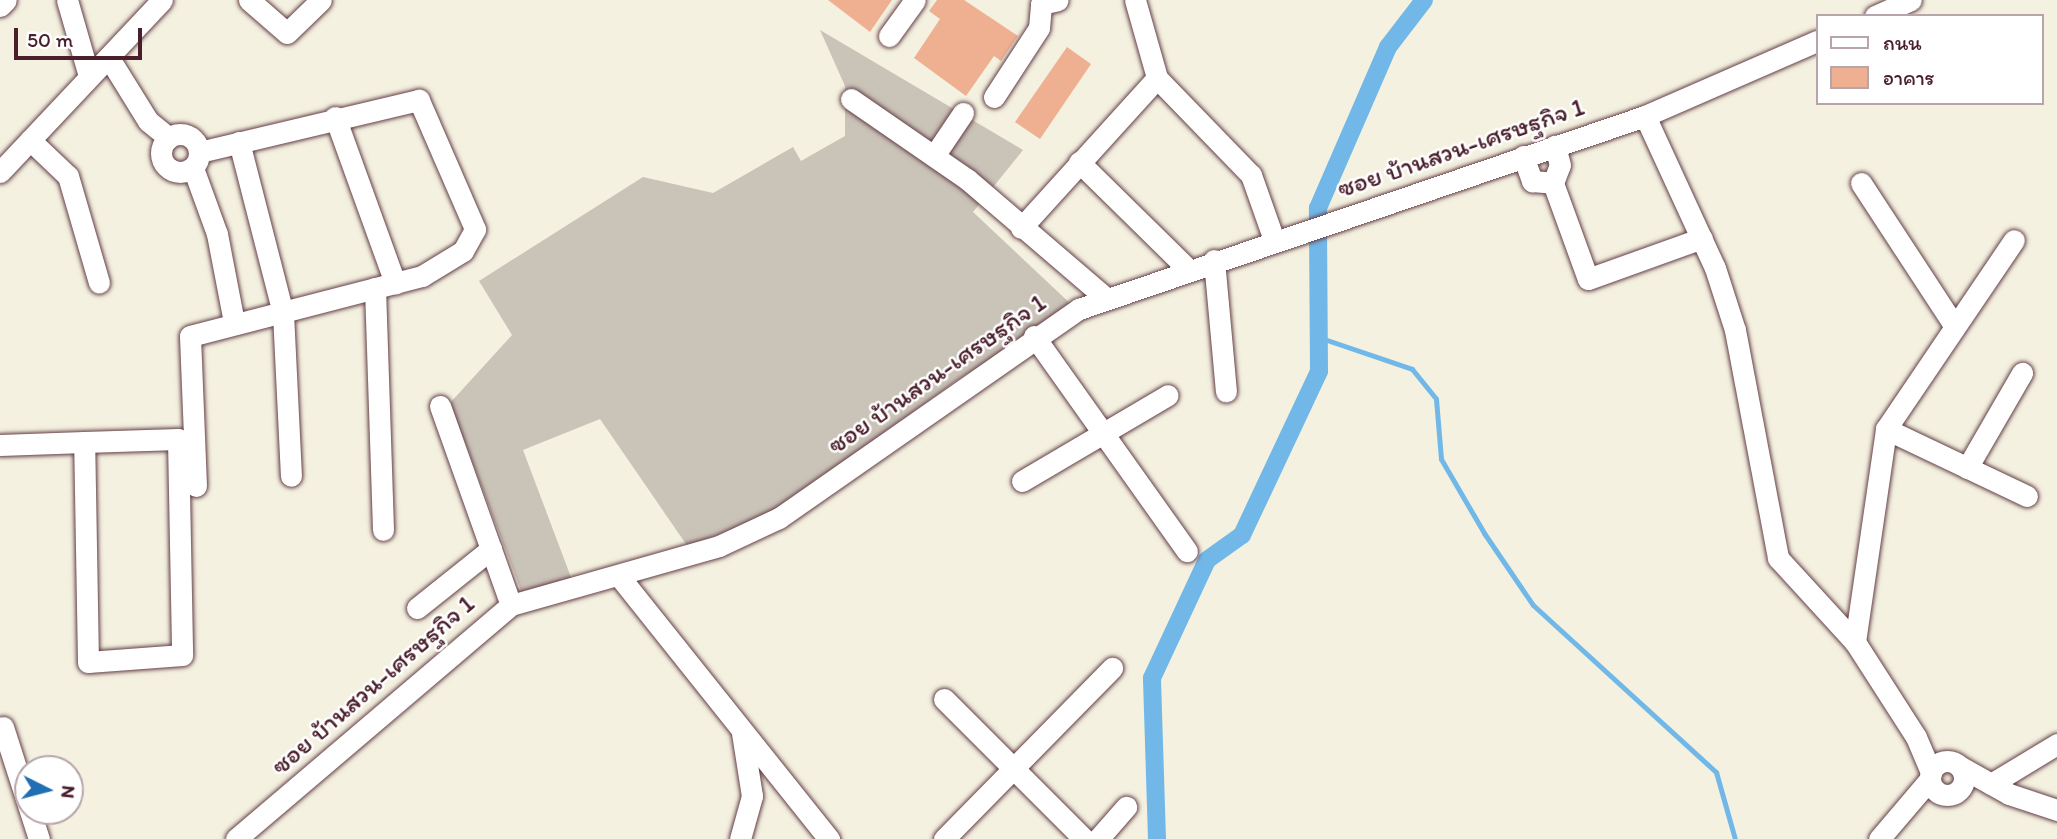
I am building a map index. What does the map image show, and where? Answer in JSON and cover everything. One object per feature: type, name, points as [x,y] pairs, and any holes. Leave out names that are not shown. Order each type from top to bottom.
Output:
[{"type":"street","points":[[0,6],[6,0]]},
{"type":"street","points":[[67,0],[89,76]]},
{"type":"street","points":[[3,164],[30,140],[162,0]]},
{"type":"street","points":[[249,0],[287,33],[321,0]]},
{"type":"street","points":[[889,36],[915,0]]},
{"type":"street","points":[[1135,0],[1157,78],[1251,175],[1274,240]]},
{"type":"street","points":[[1880,14],[1911,0]]},
{"type":"street","points":[[994,97],[1039,28],[1041,1]]},
{"type":"street","name":"ซอย บ้านสวน-เศรษฐกิจ 1","points":[[236,839],[511,605],[719,545],[779,518],[1034,336],[1107,299],[1214,260],[1645,116],[1815,42]]},
{"type":"street","points":[[109,58],[148,121],[169,138],[188,136],[216,234],[234,322]]},
{"type":"street","points":[[1021,228],[1157,78]]},
{"type":"street","points":[[169,138],[161,155],[164,164],[181,172],[196,160],[239,142],[407,99],[426,105],[475,229],[463,251],[422,275],[283,313],[234,322],[190,336],[187,344],[196,486]]},
{"type":"street","points":[[851,99],[934,156],[1107,299]]},
{"type":"street","points":[[934,156],[962,114]]},
{"type":"street","points":[[1645,116],[1702,238],[1735,330],[1778,558],[1855,642],[1916,737],[1934,789],[1951,794],[2000,789],[2057,744]]},
{"type":"street","points":[[335,117],[385,285],[383,530]]},
{"type":"street","points":[[30,140],[68,176],[99,284]]},
{"type":"street","points":[[239,142],[283,313],[291,476]]},
{"type":"street","points":[[1555,146],[1560,165],[1553,183],[1588,279],[1702,238]]},
{"type":"street","points":[[1523,156],[1532,181],[1553,183]]},
{"type":"street","points":[[1079,162],[1188,269]]},
{"type":"street","points":[[1861,183],[1952,322]]},
{"type":"street","points":[[1855,642],[1886,429],[1948,339],[1952,322],[2014,240]]},
{"type":"street","points":[[1214,260],[1226,391]]},
{"type":"street","points":[[1034,336],[1187,551]]},
{"type":"street","points":[[1967,468],[2022,373]]},
{"type":"street","points":[[1022,481],[1100,430],[1168,395]]},
{"type":"street","points":[[440,406],[511,605]]},
{"type":"street","points":[[1886,429],[2027,496]]},
{"type":"street","points":[[0,444],[178,439],[183,655],[89,662],[84,442]]},
{"type":"street","points":[[417,608],[491,549]]},
{"type":"street","points":[[619,576],[829,839]]},
{"type":"street","points":[[944,839],[1112,668]]},
{"type":"street","points":[[944,699],[1084,839]]},
{"type":"street","points":[[3,727],[38,839]]},
{"type":"street","points":[[740,727],[752,796],[740,839]]},
{"type":"street","points":[[1916,737],[2000,789],[2057,810]]},
{"type":"street","points":[[1886,832],[1937,764],[1956,764]]},
{"type":"street","points":[[1886,832],[1951,794],[1964,781],[1956,764]]},
{"type":"street","points":[[1098,839],[1126,807]]},
{"type":"shaded area","points":[[820,30],[1023,150],[973,212],[1074,307],[957,380],[778,510],[688,547],[600,419],[523,450],[572,580],[522,593],[450,403],[512,335],[479,281],[643,177],[713,193],[793,147],[801,161],[845,136],[845,86]]},
{"type":"building","points":[[828,0],[892,0],[870,32]]},
{"type":"building","points":[[937,0],[964,0],[1018,36],[1001,61],[994,56],[966,96],[914,58],[940,19],[929,11]]},
{"type":"building","points":[[1067,47],[1091,64],[1040,139],[1015,122]]},
{"type":"waterway","points":[[1157,839],[1152,678],[1207,560],[1242,535],[1319,371],[1318,208],[1388,47],[1424,0]]},
{"type":"waterway","points":[[1321,338],[1412,369],[1436,399],[1441,459],[1484,533],[1533,605],[1716,772],[1735,839]]}]
